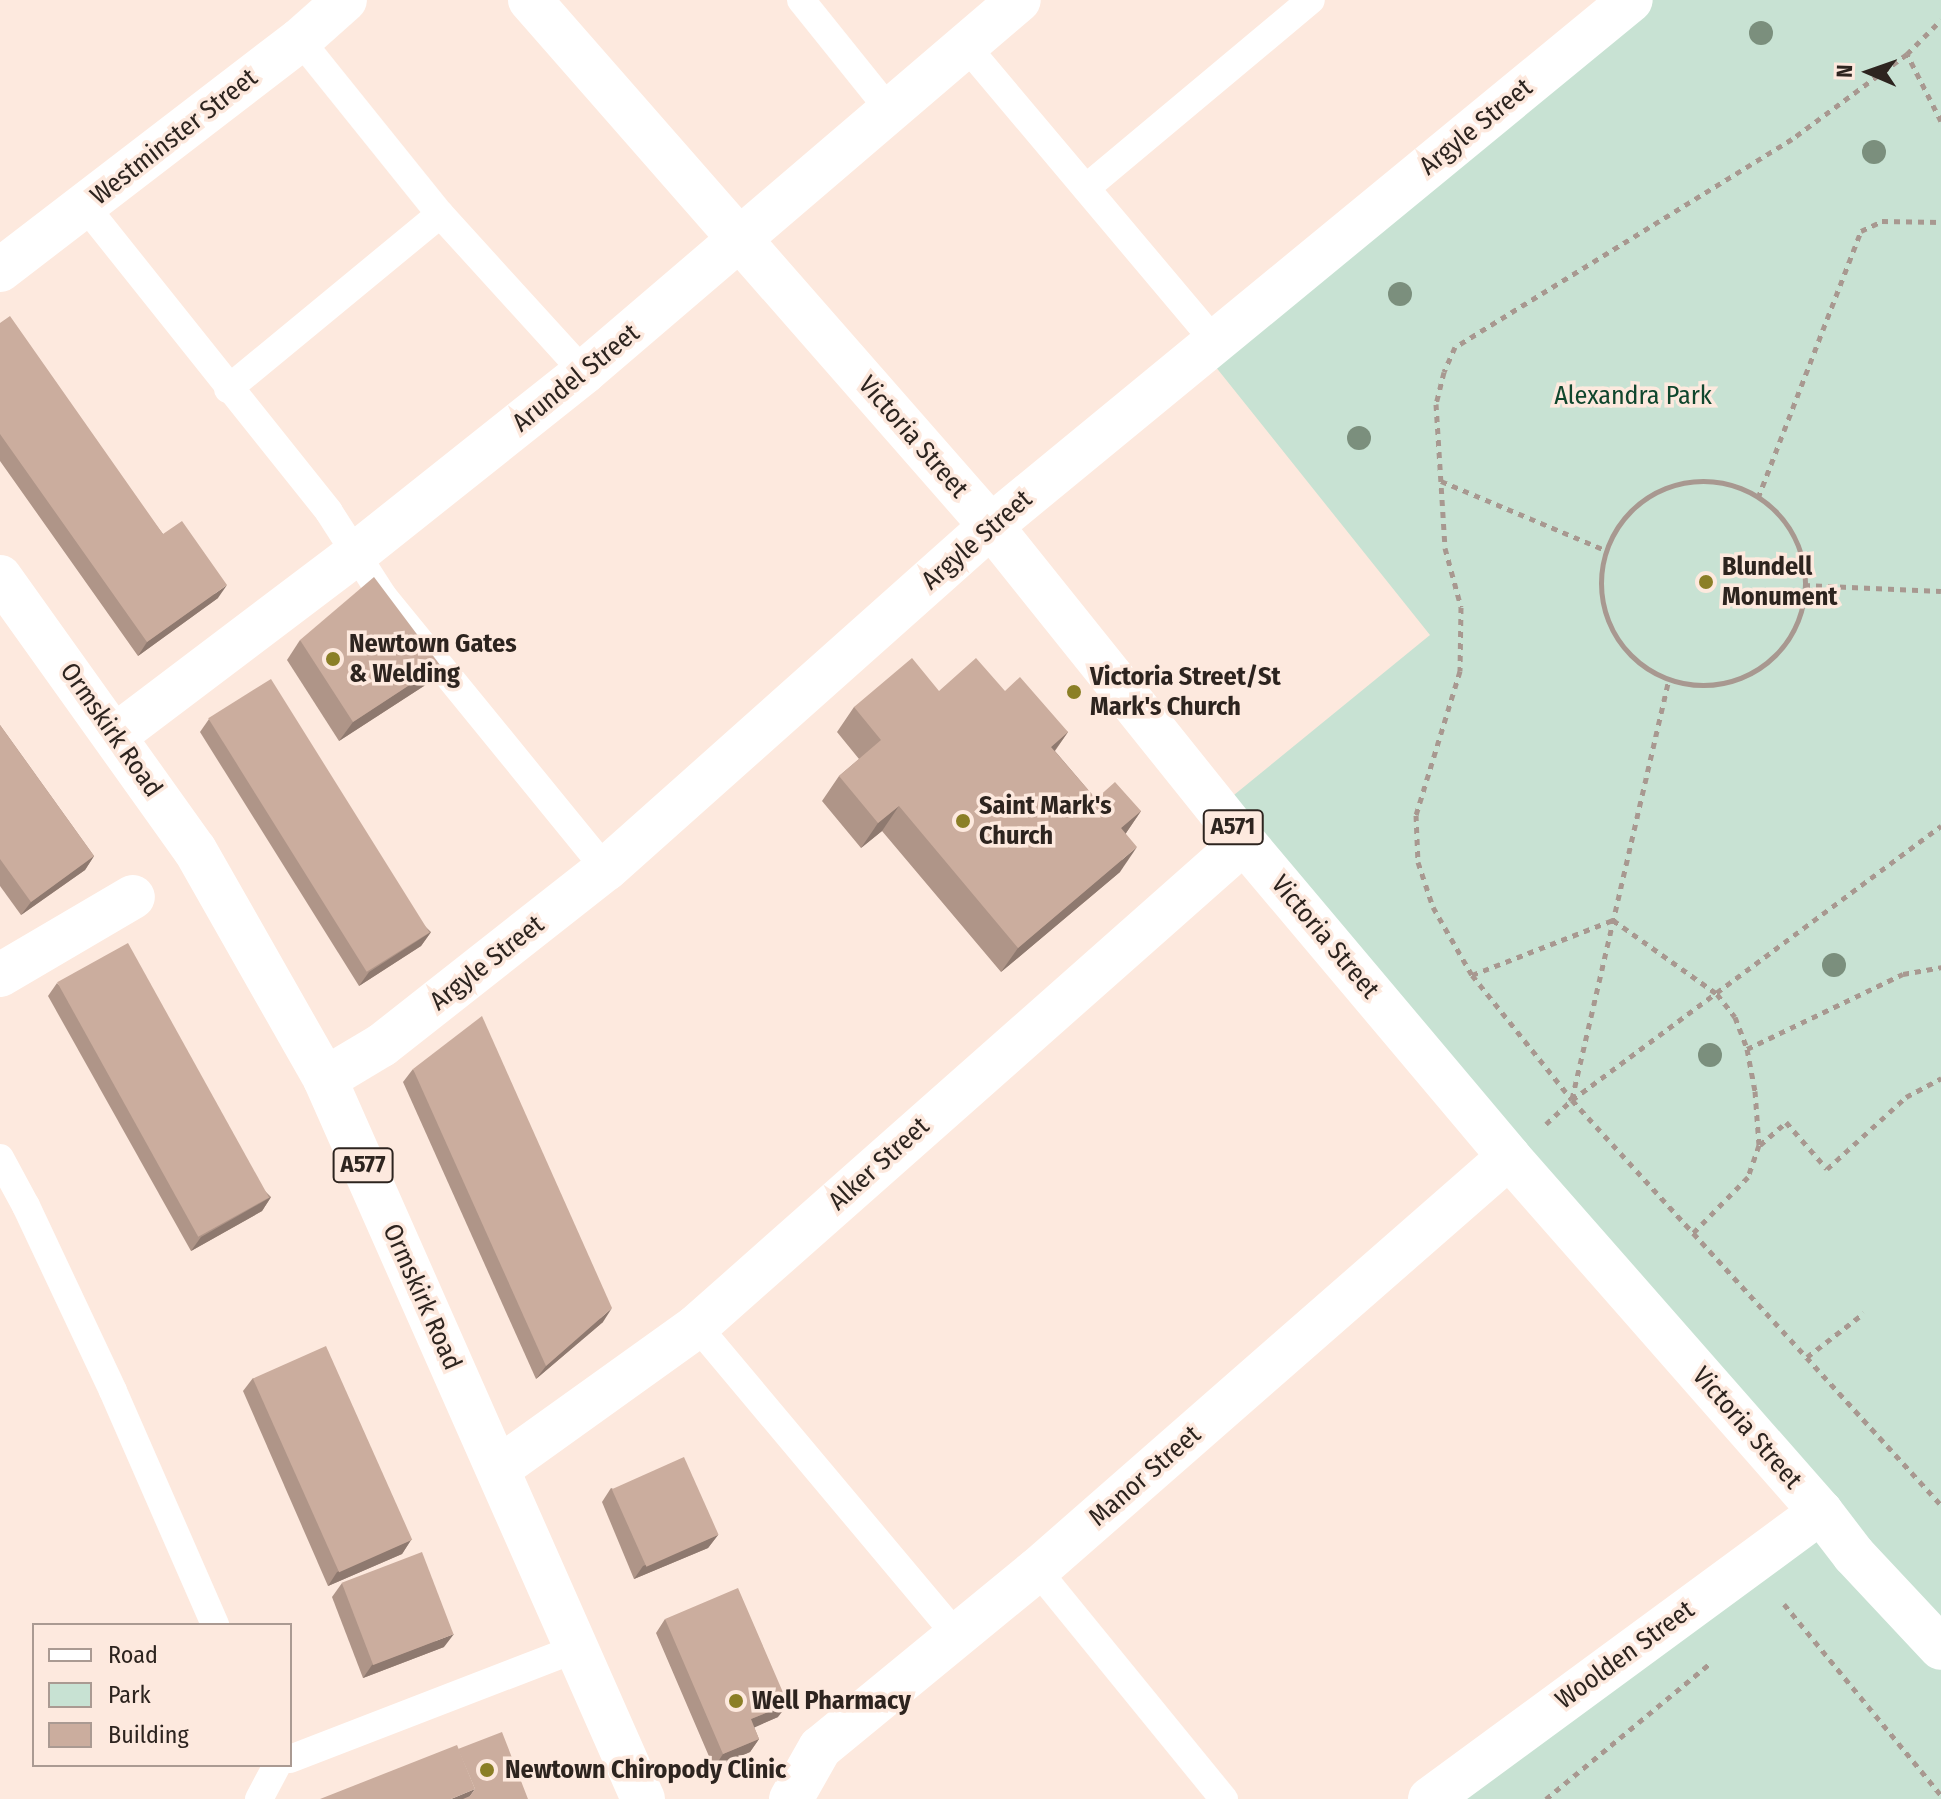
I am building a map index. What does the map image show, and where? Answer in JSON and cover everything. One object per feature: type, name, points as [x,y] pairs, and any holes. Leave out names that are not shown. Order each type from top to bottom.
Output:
[{"type":"main road","name":"Westminster Street","points":[[0,270],[300,40],[345,0]]},
{"type":"main road","name":"Victoria Street","points":[[530,0],[991,526],[1244,842],[1509,1157],[1821,1512],[1854,1555],[1941,1648]]},
{"type":"main road","name":"Arundel Street","points":[[116,735],[358,552],[584,372],[743,240],[1019,0]]},
{"type":"main road","name":"Argyle Street","points":[[325,1079],[382,1045],[606,869],[991,526],[1631,0]]},
{"type":"main road","name":"Ormskirk Road","points":[[0,577],[116,735],[195,850],[325,1079],[643,1799]]},
{"type":"main road","name":"Alker Street","points":[[499,1468],[697,1326],[1244,842]]},
{"type":"main road","points":[[0,975],[133,897]]},
{"type":"main road","name":"Manor Street","points":[[791,1799],[820,1748],[1037,1570],[1509,1157]]},
{"type":"main road","name":"Woolden Street","points":[[1430,1799],[1821,1512]]},
{"type":"lane","points":[[801,0],[891,112]]},
{"type":"lane","points":[[1086,188],[1311,0]]},
{"type":"lane","points":[[300,40],[440,214],[584,372]]},
{"type":"lane","points":[[966,46],[1215,342]]},
{"type":"lane","points":[[85,206],[358,552],[383,596],[606,869]]},
{"type":"lane","points":[[228,389],[440,214]]},
{"type":"lane","points":[[0,1158],[26,1206],[113,1391],[214,1623]]},
{"type":"lane","points":[[697,1326],[957,1636]]},
{"type":"lane","points":[[1037,1570],[1224,1799]]},
{"type":"lane","points":[[292,1758],[577,1648]]},
{"type":"lane","points":[[259,1799],[276,1767]]},
{"type":"path","points":[[1941,20],[1907,54],[1792,139],[1455,347],[1444,372],[1436,404],[1445,548],[1461,607],[1460,671],[1416,815],[1418,862],[1433,907],[1472,975],[1572,1100],[1941,1505]]},
{"type":"path","points":[[1907,54],[1941,121]]},
{"type":"path","points":[[1758,498],[1861,231],[1882,221],[1941,222]]},
{"type":"path","points":[[1441,481],[1605,550]]},
{"type":"path","points":[[1708,481],[1741,488],[1758,498],[1770,506],[1792,532],[1804,563],[1805,597],[1795,629],[1775,657],[1761,667],[1747,676],[1714,686],[1669,679],[1649,671],[1624,649],[1607,620],[1601,586],[1605,550],[1620,523],[1645,499],[1676,485],[1708,481]]},
{"type":"path","points":[[1804,585],[1941,591]]},
{"type":"path","points":[[1572,1100],[1669,679]]},
{"type":"path","points":[[1572,1100],[1941,826]]},
{"type":"path","points":[[1472,975],[1613,920]]},
{"type":"path","points":[[1613,920],[1717,994],[1735,1017],[1747,1049],[1755,1091],[1759,1145],[1748,1177],[1693,1233]]},
{"type":"path","points":[[1747,1049],[1903,974],[1941,967]]},
{"type":"path","points":[[1759,1145],[1786,1122],[1827,1169],[1906,1097],[1941,1078]]},
{"type":"path","points":[[1807,1357],[1864,1313]]},
{"type":"path","points":[[1770,1612],[1782,1603],[1941,1795]]},
{"type":"path","points":[[1546,1799],[1711,1661]]},
{"type":"green space","name":"Alexandra Park","points":[[1631,0],[1941,0],[1941,1799],[1430,1799],[1820,1511],[1218,808],[1430,635],[1203,351]]},
{"type":"building","points":[[10,316],[163,534],[182,521],[227,585],[147,642],[0,434],[0,323]]},
{"type":"building","points":[[374,577],[440,665],[353,722],[300,640]]},
{"type":"building","points":[[912,658],[939,691],[976,658],[1005,691],[1020,677],[1068,732],[1051,747],[1096,799],[1115,782],[1141,811],[1121,828],[1137,847],[1018,948],[899,806],[878,823],[839,776],[881,740],[854,707]]},
{"type":"building","points":[[271,679],[429,933],[367,972],[208,718]]},
{"type":"building","points":[[0,725],[94,856],[31,902],[0,859]]},
{"type":"building","points":[[128,943],[269,1198],[198,1237],[57,982]]},
{"type":"building","points":[[482,1016],[612,1308],[546,1366],[413,1069]]},
{"type":"building","points":[[326,1346],[412,1540],[339,1572],[253,1379]]},
{"type":"building","points":[[684,1457],[719,1535],[646,1567],[612,1489]]},
{"type":"building","points":[[422,1552],[454,1634],[373,1665],[342,1583]]},
{"type":"building","points":[[738,1588],[788,1704],[751,1719],[759,1739],[723,1754],[665,1619]]},
{"type":"building","points":[[502,1732],[528,1799],[463,1799],[475,1789],[458,1749]]},
{"type":"building","points":[[457,1745],[475,1789],[451,1799],[320,1799]]},
{"type":"place","name":"Blundell Monument","points":[[1706,582]]},
{"type":"place","name":"Newtown Gates & Welding","points":[[333,659]]},
{"type":"place","name":"Victoria Street/St Mark's Church","points":[[1074,692]]},
{"type":"place","name":"Saint Mark's Church","points":[[963,821]]},
{"type":"place","name":"Well Pharmacy","points":[[736,1701]]},
{"type":"place","name":"Newtown Chiropody Clinic","points":[[487,1770]]}]
